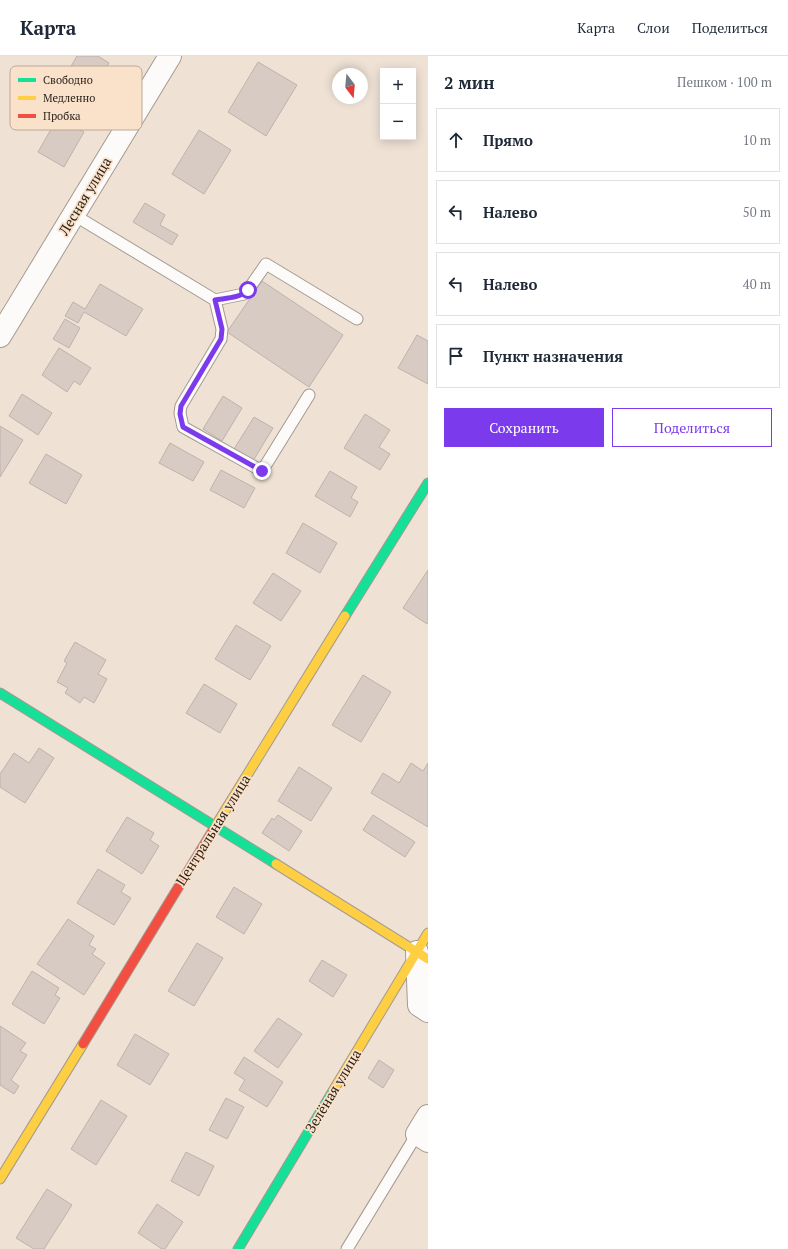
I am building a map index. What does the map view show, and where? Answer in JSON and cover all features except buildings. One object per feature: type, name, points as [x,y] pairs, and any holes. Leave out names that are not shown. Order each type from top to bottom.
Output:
[{"type":"street","name":"Лесная улица","points":[[142,102],[170,56]]},
{"type":"street","name":"Лесная улица","points":[[0,336],[125,130]]},
{"type":"street","name":"Центральная улица","points":[[0,1179],[215,827],[428,483]]},
{"type":"street","points":[[0,693],[422,956],[419,1005],[428,1011]]},
{"type":"street","name":"Зелёная улица","points":[[238,1249],[422,956],[428,934]]},
{"type":"lane","points":[[74,215],[215,300],[244,294],[266,264],[357,319]]},
{"type":"lane","points":[[215,300],[222,329],[221,339],[181,406],[180,414],[183,427],[262,471],[309,395]]},
{"type":"lane","points":[[347,1249],[424,1131]]},
{"type":"traffic: fast","points":[[345,616],[428,483]]},
{"type":"traffic: fast","points":[[0,693],[276,864]]},
{"type":"traffic: fast","points":[[238,1249],[333,1091]]},
{"type":"traffic: slow","points":[[215,827],[345,616]]},
{"type":"traffic: slow","points":[[276,864],[428,959]]},
{"type":"traffic: slow","points":[[333,1091],[428,933]]},
{"type":"traffic: slow","points":[[0,1179],[83,1044]]},
{"type":"traffic: jam","points":[[83,1044],[215,827]]},
{"type":"route","points":[[248,290],[239,296],[215,300],[222,329],[221,339],[181,406],[180,414],[183,427],[262,471]]}]
